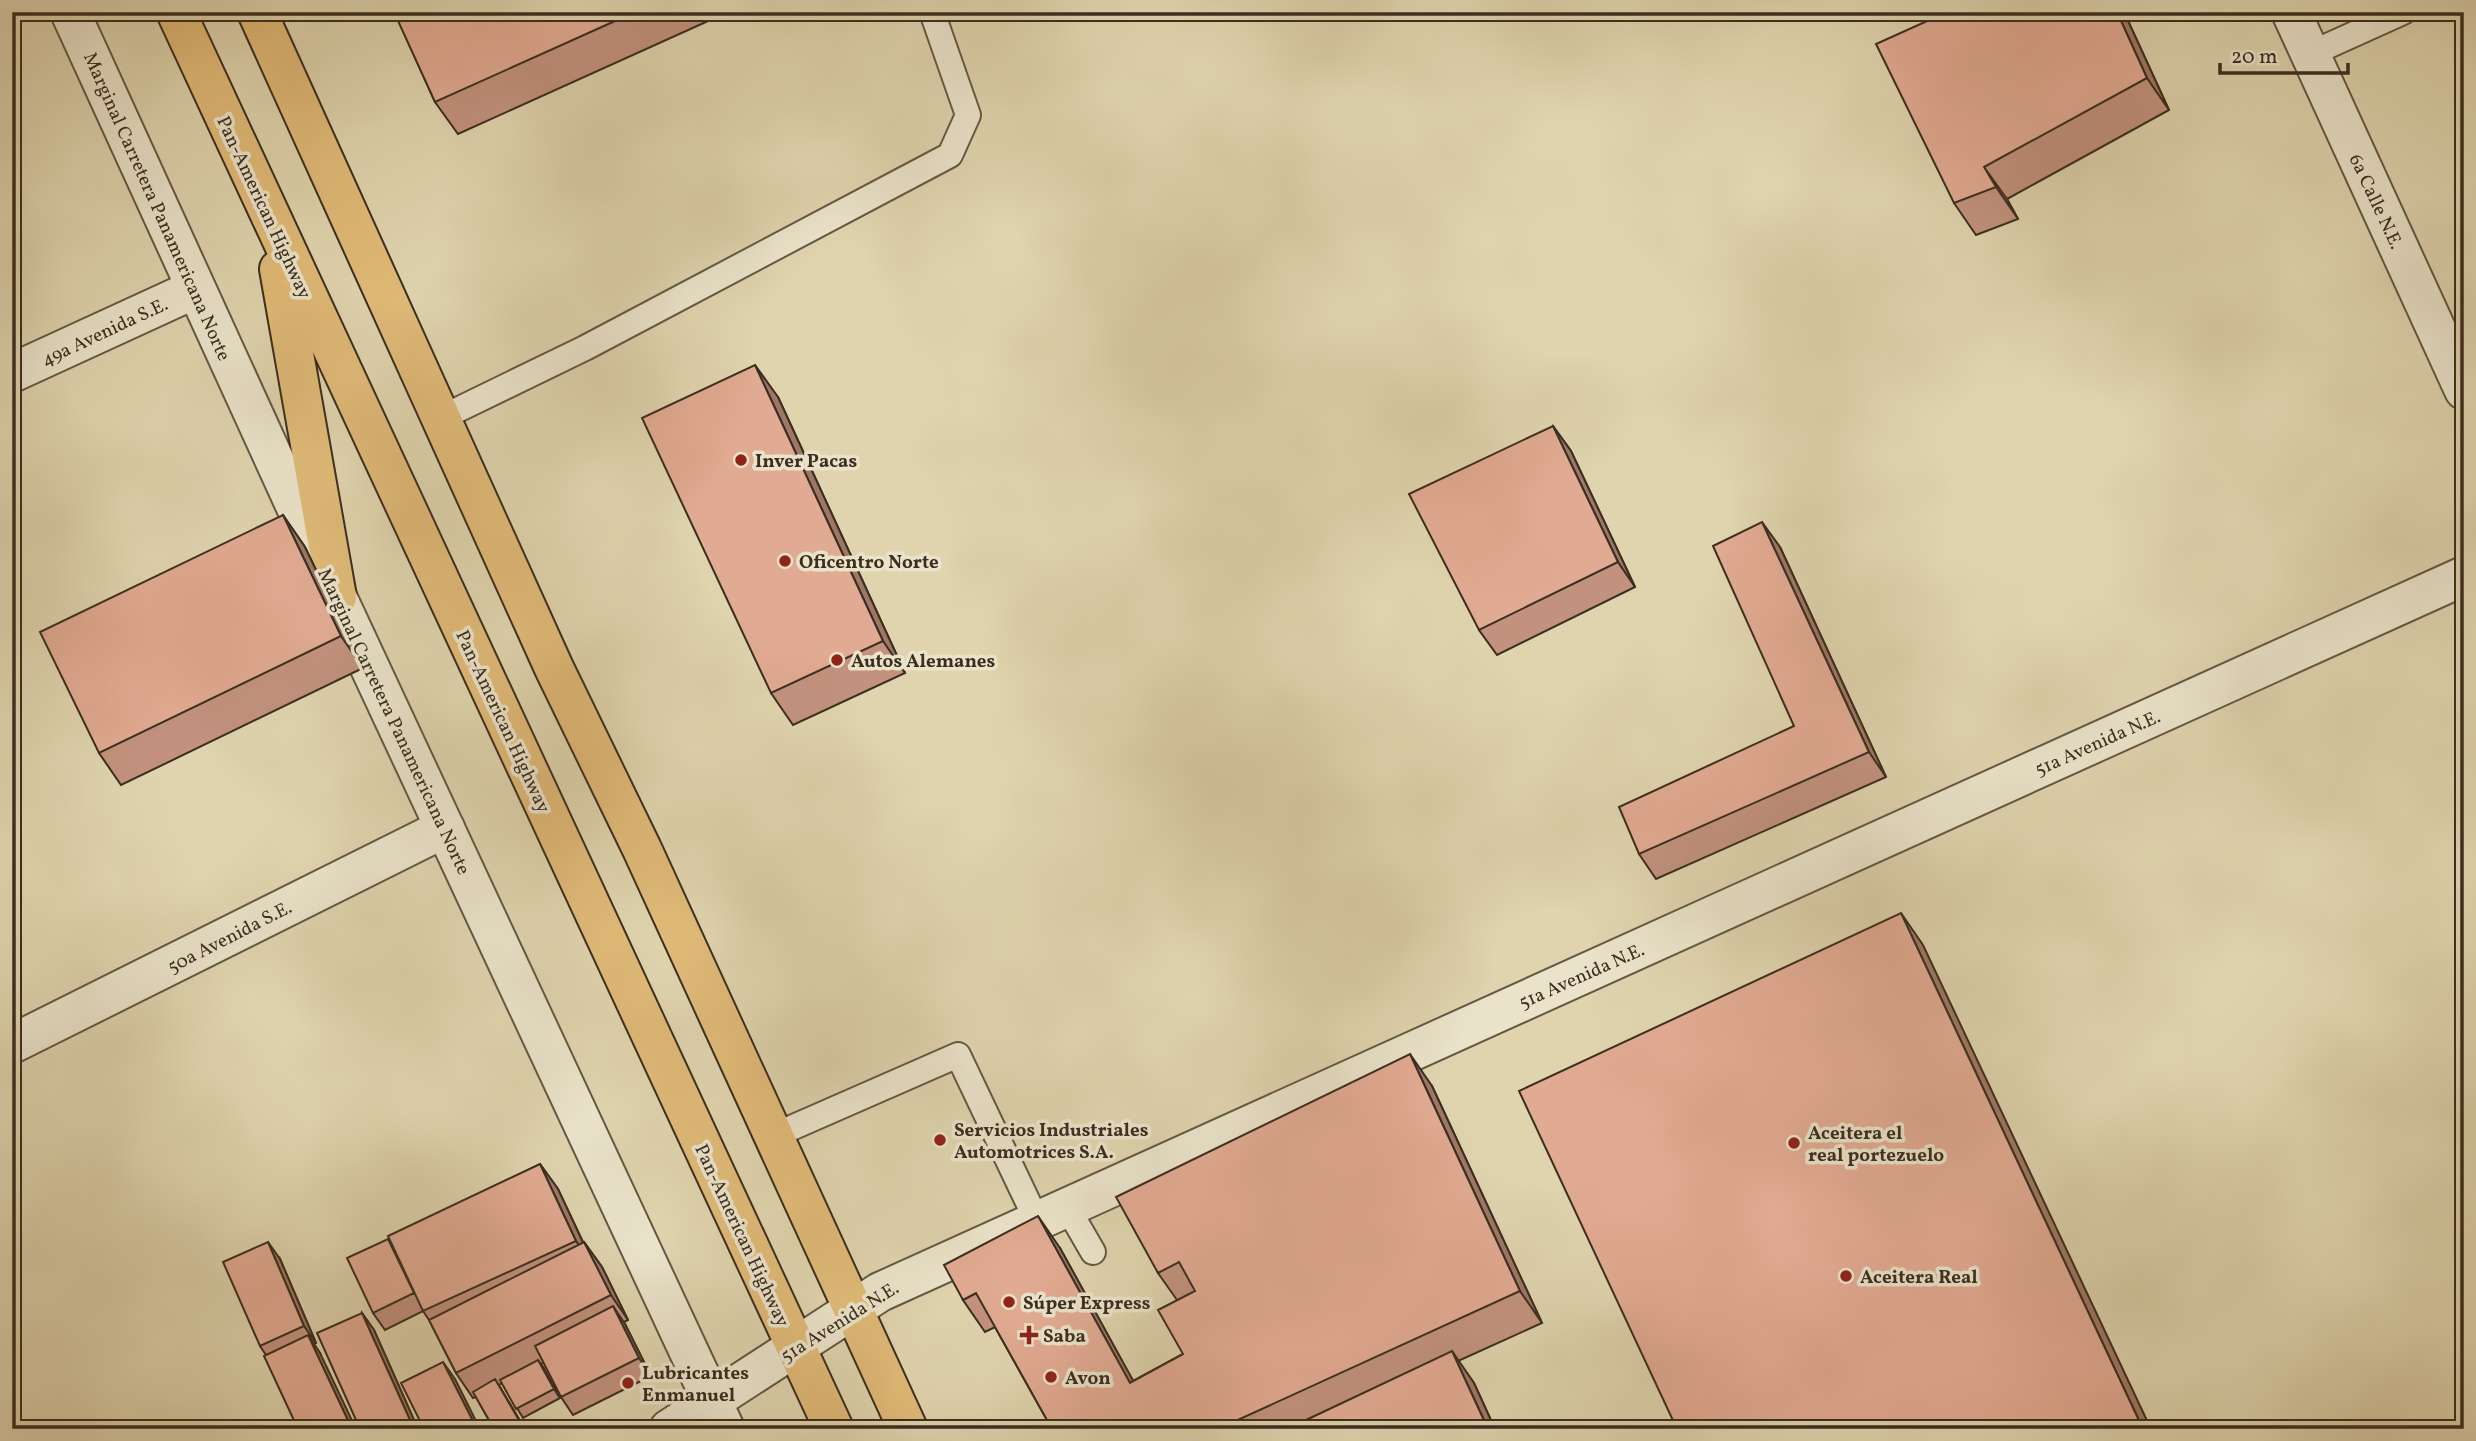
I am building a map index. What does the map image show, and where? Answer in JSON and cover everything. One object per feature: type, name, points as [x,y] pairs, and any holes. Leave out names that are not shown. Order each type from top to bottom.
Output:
[{"type":"highway","name":"Pan-American Highway","points":[[176,12],[834,1429]]},
{"type":"highway","points":[[257,12],[554,668],[908,1429]]},
{"type":"highway","points":[[270,219],[337,597]]},
{"type":"street","name":"Marginal Carretera Panamericana Norte","points":[[70,12],[337,597],[718,1415]]},
{"type":"street","name":"6a Calle N.E.","points":[[2291,12],[2464,390]]},
{"type":"street","name":"49a Avenida S.E.","points":[[12,373],[195,289]]},
{"type":"street","name":"51a Avenida N.E.","points":[[669,1429],[718,1415],[796,1347],[880,1292],[2464,576]]},
{"type":"street","name":"50a Avenida S.E.","points":[[12,1044],[445,828]]},
{"type":"lane","points":[[443,418],[585,348],[950,155],[968,115],[932,12]]},
{"type":"lane","points":[[2310,54],[2403,12]]},
{"type":"lane","points":[[773,1136],[958,1055],[1052,1214],[1093,1252]]},
{"type":"building","points":[[394,12],[635,12],[435,102]]},
{"type":"building","points":[[1947,12],[2117,12],[2147,78],[1984,167],[1996,187],[1954,203],[1876,44]]},
{"type":"building","name":"Oficentro Norte","points":[[755,365],[883,641],[771,693],[642,418]]},
{"type":"building","points":[[1553,426],[1618,562],[1479,630],[1409,494]]},
{"type":"building","points":[[283,515],[341,636],[99,753],[40,632]]},
{"type":"building","points":[[1762,522],[1869,752],[1639,854],[1619,807],[1794,726],[1713,546]]},
{"type":"building","name":"Aceitera Real","points":[[1901,913],[2143,1429],[1677,1429],[1519,1091]]},
{"type":"building","points":[[1410,1054],[1520,1291],[1218,1429],[1052,1429],[976,1293],[963,1300],[944,1265],[1038,1216],[1130,1383],[1183,1354],[1158,1310],[1195,1291],[1179,1262],[1158,1273],[1116,1197]]},
{"type":"building","points":[[540,1164],[576,1241],[423,1311],[388,1236]]},
{"type":"building","points":[[388,1239],[414,1293],[373,1313],[347,1258]]},
{"type":"building","points":[[268,1242],[304,1326],[260,1346],[223,1262]]},
{"type":"building","points":[[584,1242],[611,1295],[456,1373],[429,1320]]},
{"type":"building","points":[[613,1306],[639,1358],[561,1397],[535,1346]]},
{"type":"building","points":[[362,1313],[410,1420],[391,1429],[360,1429],[317,1333]]},
{"type":"building","points":[[308,1335],[352,1429],[298,1429],[264,1356]]},
{"type":"building","points":[[1452,1351],[1488,1429],[1287,1429]]},
{"type":"building","points":[[538,1360],[554,1389],[516,1409],[500,1380]]},
{"type":"building","points":[[443,1362],[477,1429],[424,1429],[401,1383]]},
{"type":"building","points":[[495,1379],[520,1422],[507,1429],[494,1429],[473,1392]]},
{"type":"place","name":"Inver Pacas","points":[[741,460]]},
{"type":"place","name":"Oficentro Norte","points":[[785,561]]},
{"type":"place","name":"Autos Alemanes","points":[[837,660]]},
{"type":"place","name":"Servicios Industriales Automotrices S.A.","points":[[940,1140]]},
{"type":"place","name":"Aceitera el real portezuelo","points":[[1794,1143]]},
{"type":"place","name":"Aceitera Real","points":[[1846,1276]]},
{"type":"place","name":"Súper Express","points":[[1009,1302]]},
{"type":"place","name":"Saba","points":[[1029,1335]]},
{"type":"place","name":"Avon","points":[[1051,1377]]},
{"type":"place","name":"Lubricantes Enmanuel","points":[[628,1383]]}]
